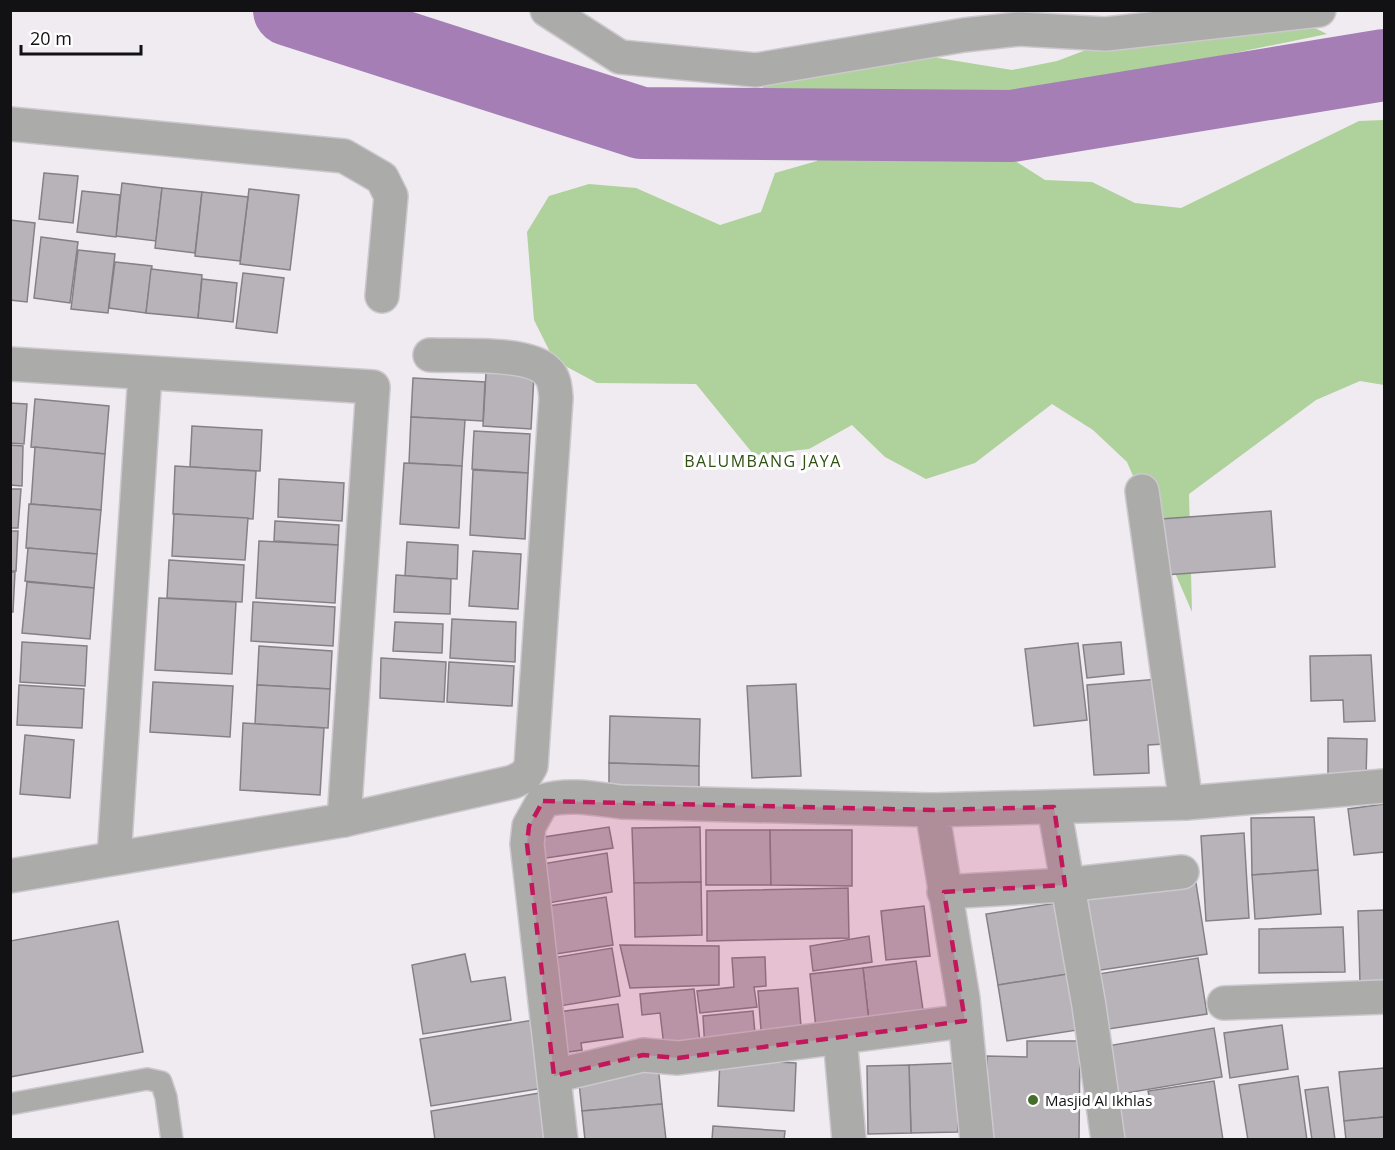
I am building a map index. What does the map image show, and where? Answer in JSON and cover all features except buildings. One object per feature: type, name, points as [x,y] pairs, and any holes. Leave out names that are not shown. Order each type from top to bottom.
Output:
[{"type":"street","points":[[547,10],[620,57],[756,70],[964,35],[1019,29],[1106,34],[1319,10]]},
{"type":"street","points":[[10,124],[344,156],[382,178],[391,196],[382,296]]},
{"type":"street","points":[[10,876],[344,820],[513,782],[525,776],[531,766],[556,398],[553,380],[547,370],[534,362],[430,355]]},
{"type":"street","points":[[10,364],[373,387],[344,820]]},
{"type":"street","points":[[114,858],[145,374]]},
{"type":"street","points":[[1142,491],[1186,803]]},
{"type":"street","points":[[561,1140],[527,844],[529,826],[543,801],[552,798],[576,798],[622,802],[932,810],[1186,803],[1384,786]]},
{"type":"street","points":[[1054,807],[1065,885],[1089,1006],[1108,1140]]},
{"type":"street","points":[[932,810],[966,1021],[977,1140]]},
{"type":"street","points":[[944,892],[1065,885],[1182,872]]},
{"type":"street","points":[[1224,1003],[1384,997]]},
{"type":"street","points":[[554,1076],[643,1055],[678,1058],[966,1021]]},
{"type":"street","points":[[840,1036],[849,1140]]},
{"type":"lane","points":[[10,1104],[147,1079],[161,1082],[166,1097],[172,1140]]},
{"type":"highlighted area","points":[[543,801],[932,810],[1054,807],[1065,885],[944,892],[965,1021],[678,1058],[643,1055],[554,1076],[527,844],[529,826]]},
{"type":"green space","points":[[1284,13],[1327,34],[1093,82],[1049,97],[1012,126],[1006,155],[1045,180],[1092,182],[1135,203],[1181,208],[1359,121],[1384,120],[1384,385],[1360,381],[1316,400],[1189,494],[1192,612],[1127,462],[1093,430],[1052,404],[975,463],[926,479],[885,457],[852,425],[809,449],[754,455],[696,384],[597,383],[554,360],[534,320],[527,232],[549,196],[589,184],[636,188],[720,225],[761,212],[775,173],[817,161],[836,123],[787,127],[752,98],[785,66],[871,47],[1012,70],[1057,61],[1144,28]]},
{"type":"waterway","points":[[289,10],[641,123],[1012,126],[1384,65]]},
{"type":"place","name":"Masjid Al Ikhlas","points":[[1033,1100]]},
{"type":"district","name":"BALUMBANG JAYA","points":[[763,461]]}]
